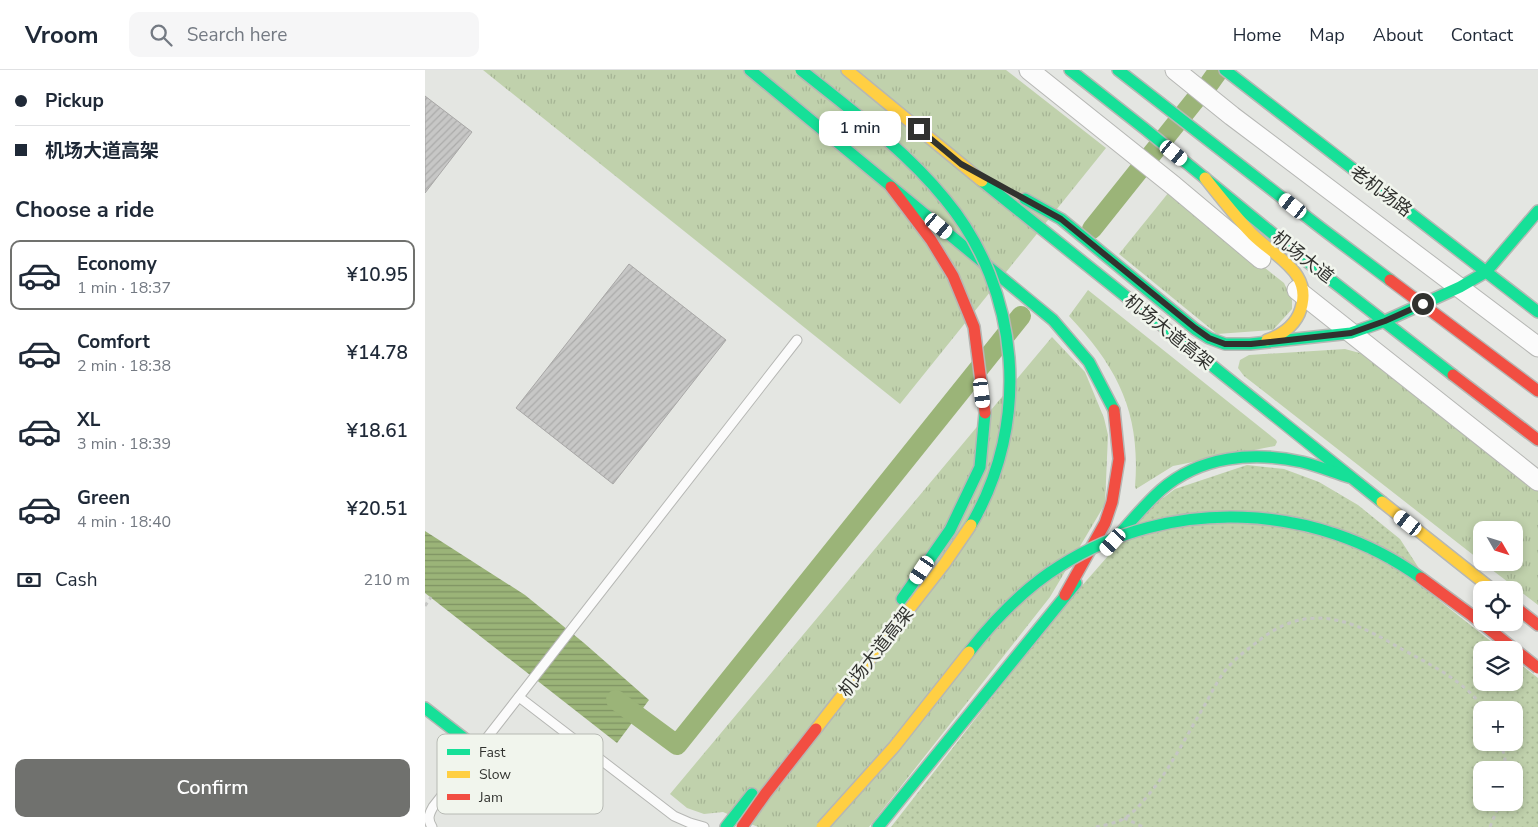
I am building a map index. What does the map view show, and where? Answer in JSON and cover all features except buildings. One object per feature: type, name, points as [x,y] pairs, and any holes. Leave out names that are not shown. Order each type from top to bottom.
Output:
[{"type":"main road","points":[[750,70],[1053,320],[1089,362],[1113,407],[1119,459],[1112,502],[1105,523],[1065,595]]},
{"type":"main road","name":"机场大道高架","points":[[741,827],[952,554],[981,506],[999,462],[1009,415],[1011,358],[1002,311],[990,273],[972,236],[947,200],[916,168],[801,70]]},
{"type":"main road","name":"机场大道高架","points":[[847,70],[961,164],[1482,581]]},
{"type":"main road","name":"机场大道","points":[[1070,70],[1301,256],[1538,440]]},
{"type":"main road","name":"机场大道","points":[[1118,70],[1321,228],[1538,391]]},
{"type":"main road","name":"老机场路","points":[[1225,70],[1538,312]]},
{"type":"main road","points":[[961,164],[1061,219],[1195,328],[1209,338],[1225,344],[1251,344],[1351,333],[1385,321],[1460,288],[1486,272],[1538,210]]},
{"type":"main road","points":[[1205,178],[1253,235],[1294,270],[1301,282],[1304,295],[1301,311],[1292,325],[1270,340],[1251,344]]},
{"type":"main road","points":[[891,187],[931,240],[953,276],[974,327],[985,410],[980,467],[950,530],[896,606]]},
{"type":"main road","points":[[878,827],[1065,595],[1148,503],[1169,483],[1194,469],[1223,458],[1267,456],[1303,462],[1351,478]]},
{"type":"main road","points":[[822,827],[887,757],[987,631],[1018,598],[1052,570],[1082,552],[1112,538],[1149,526],[1187,519],[1245,516],[1282,520],[1317,528],[1352,540],[1386,555],[1451,599],[1538,668]]},
{"type":"main road","points":[[1523,613],[1538,625]]},
{"type":"main road","points":[[726,827],[821,705]]},
{"type":"main road","points":[[425,708],[459,734]]},
{"type":"street","points":[[1029,70],[1174,186],[1351,333],[1538,481]]},
{"type":"street","points":[[1175,70],[1240,122],[1538,347]]},
{"type":"lane","points":[[490,734],[797,340]]},
{"type":"lane","points":[[519,697],[567,734]]},
{"type":"lane","points":[[603,761],[674,816],[704,827]]},
{"type":"lane","points":[[432,827],[429,823],[429,816],[437,802]]},
{"type":"path","points":[[425,606],[431,597]]},
{"type":"path","points":[[1096,827],[1105,826],[1124,818],[1138,807],[1162,778],[1224,672],[1249,648],[1287,623],[1305,618],[1322,618],[1339,621],[1375,634],[1458,683],[1473,694],[1478,701]]},
{"type":"path","points":[[1490,827],[1496,811]]},
{"type":"path","points":[[1124,818],[1143,827]]},
{"type":"green space","points":[[483,70],[1006,70],[1106,148],[900,404]]},
{"type":"green space","points":[[1169,192],[1284,283],[1292,300],[1292,309],[1273,330],[1217,334],[1119,254]]},
{"type":"green space","points":[[1088,290],[1276,440],[1275,446],[1173,466],[1136,489],[1134,436],[1130,414],[1123,393],[1101,354],[1069,316]]},
{"type":"green space","points":[[1052,337],[1085,372],[1104,418],[1108,435],[1105,504],[1050,597],[869,827],[758,827],[723,812],[704,814],[687,808],[670,794]]},
{"type":"green space","points":[[1345,349],[1367,355],[1538,487],[1538,605],[1523,594],[1523,581],[1507,581],[1493,571],[1523,571],[1523,521],[1473,521],[1473,555],[1244,376],[1238,368],[1240,360],[1249,355]]},
{"type":"green space","points":[[1247,465],[1284,469],[1319,482],[1358,505],[1400,539],[1440,601],[1473,627],[1473,631],[1478,631],[1491,641],[1473,641],[1473,691],[1523,691],[1523,666],[1538,678],[1538,827],[891,827],[1058,613],[1151,507],[1175,489]]},
{"type":"shaded area","points":[[425,531],[525,595],[649,700],[617,743],[425,593]]},
{"type":"waterway","points":[[1209,84],[1219,70]]},
{"type":"waterway","points":[[1092,229],[1195,100]]},
{"type":"waterway","points":[[616,700],[677,745],[1021,316]]},
{"type":"traffic: fast","points":[[750,70],[1053,320],[1089,362],[1114,410]]},
{"type":"traffic: fast","points":[[801,70],[895,147],[929,181],[945,199],[970,235],[990,274],[1002,315],[1009,358],[1009,401],[1003,444],[990,485],[971,525]]},
{"type":"traffic: fast","points":[[1070,70],[1300,256],[1453,375]]},
{"type":"traffic: fast","points":[[1118,70],[1390,280]]},
{"type":"traffic: fast","points":[[1225,70],[1538,312]]},
{"type":"traffic: fast","points":[[982,181],[1382,502]]},
{"type":"traffic: fast","points":[[1025,199],[1061,219],[1195,329],[1209,338],[1225,344],[1250,344],[1351,333],[1385,321]]},
{"type":"traffic: fast","points":[[1385,321],[1460,287],[1486,272],[1538,211]]},
{"type":"traffic: fast","points":[[902,599],[950,530],[980,467],[985,413]]},
{"type":"traffic: fast","points":[[1112,543],[1161,490],[1176,479],[1210,463],[1246,457],[1265,457],[1302,462],[1349,477]]},
{"type":"traffic: fast","points":[[969,652],[1022,594],[1060,566],[1103,543],[1148,528],[1195,519],[1242,517],[1290,522],[1336,534],[1380,553],[1421,578]]},
{"type":"traffic: fast","points":[[878,827],[1076,583]]},
{"type":"traffic: fast","points":[[425,708],[459,734]]},
{"type":"traffic: fast","points":[[726,827],[752,794]]},
{"type":"traffic: slow","points":[[847,70],[982,181]]},
{"type":"traffic: slow","points":[[1205,178],[1252,234],[1282,259],[1298,277],[1302,288],[1303,300],[1299,314],[1286,330],[1267,340]]},
{"type":"traffic: slow","points":[[1382,502],[1482,581]]},
{"type":"traffic: slow","points":[[816,729],[945,563],[971,525]]},
{"type":"traffic: slow","points":[[822,827],[894,747],[969,652]]},
{"type":"traffic: jam","points":[[891,187],[931,240],[953,276],[974,327],[985,413]]},
{"type":"traffic: jam","points":[[1390,280],[1538,391]]},
{"type":"traffic: jam","points":[[1453,375],[1538,440]]},
{"type":"traffic: jam","points":[[1065,595],[1105,523],[1112,502],[1119,459],[1114,410]]},
{"type":"traffic: jam","points":[[1421,578],[1538,668]]},
{"type":"traffic: jam","points":[[1523,613],[1538,625]]},
{"type":"traffic: jam","points":[[742,827],[816,729]]},
{"type":"route","points":[[919,129],[961,164],[1061,219],[1195,328],[1209,338],[1225,344],[1251,344],[1351,333],[1385,321],[1423,304]]}]
